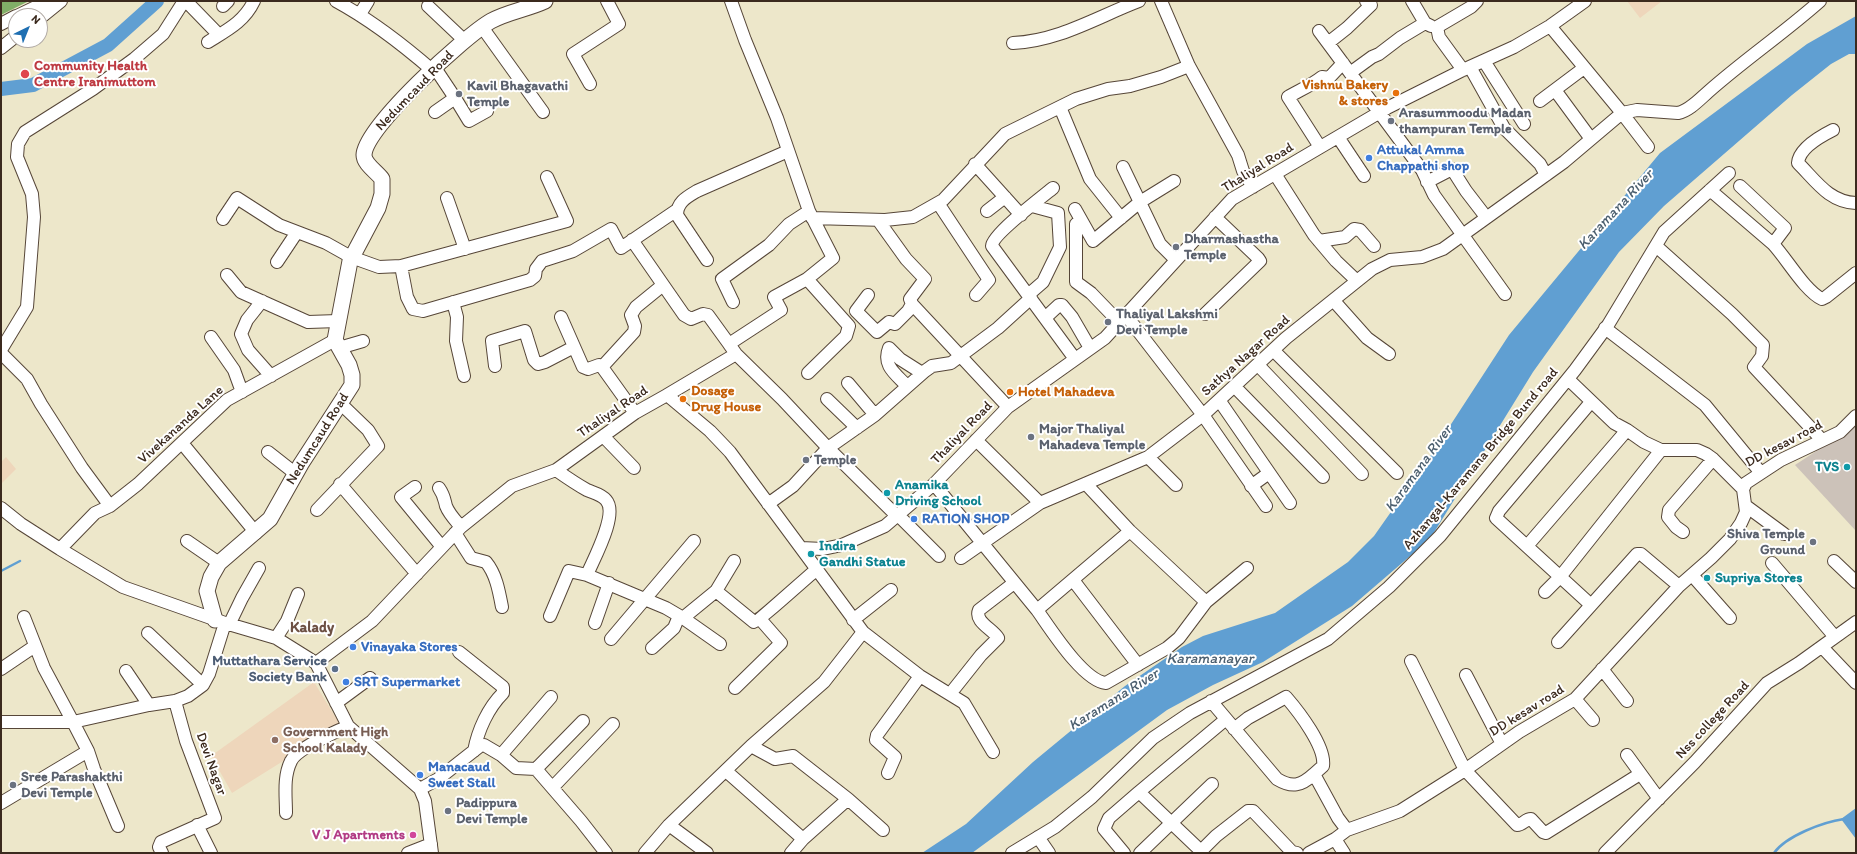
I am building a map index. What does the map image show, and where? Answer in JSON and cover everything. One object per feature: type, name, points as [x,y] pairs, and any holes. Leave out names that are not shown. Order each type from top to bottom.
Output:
[{"type":"main road","name":"Nedumcaud Road","points":[[223,623],[207,591],[211,577],[219,563],[256,533],[270,519],[296,474],[352,385],[349,365],[337,344],[338,322],[351,257],[378,208],[382,194],[382,179],[366,162],[364,155],[373,135],[387,116],[433,69],[482,27],[492,21],[536,3]]},
{"type":"street","points":[[33,8],[48,1]]},
{"type":"street","points":[[48,12],[61,1]]},
{"type":"street","points":[[110,506],[82,468],[27,380],[1,351],[27,307],[32,247],[34,217],[32,194],[17,157],[18,144],[25,132],[93,89],[134,60],[163,34],[185,1],[219,35]]},
{"type":"street","points":[[208,42],[235,26],[249,12],[254,1]]},
{"type":"street","points":[[336,1],[360,14],[433,69],[455,98],[469,122],[487,111]]},
{"type":"street","points":[[360,14],[368,1]]},
{"type":"street","points":[[590,84],[573,54],[619,24],[607,1]]},
{"type":"street","points":[[667,395],[732,349],[781,310],[774,297],[807,279],[833,258],[811,215],[731,1]]},
{"type":"street","points":[[1013,43],[1033,42],[1053,37],[1139,1]]},
{"type":"street","points":[[1161,1],[1188,66],[1238,155],[1243,171],[1253,187]]},
{"type":"street","points":[[1328,43],[1347,28],[1371,5],[1366,1]]},
{"type":"street","points":[[1412,1],[1425,23],[1437,27]]},
{"type":"street","name":"Thaliyal Road","points":[[316,663],[372,621],[458,530],[512,486],[556,470],[634,413],[667,395],[710,430],[730,452],[801,548],[823,549],[842,545],[886,526],[934,484],[1008,407],[1105,338],[1232,199],[1380,112],[1514,47],[1550,26],[1585,1]]},
{"type":"street","points":[[1622,113],[1636,110],[1683,112],[1820,1]]},
{"type":"street","points":[[1437,27],[1472,3]]},
{"type":"street","points":[[428,6],[465,41]]},
{"type":"street","points":[[1320,147],[1288,97],[1302,88],[1311,86],[1322,77],[1329,78],[1372,56],[1379,54],[1400,38],[1425,23]]},
{"type":"street","points":[[1550,26],[1648,147]]},
{"type":"street","points":[[482,27],[543,112]]},
{"type":"street","points":[[1437,27],[1439,37],[1467,69],[1504,128],[1540,164],[1546,175]]},
{"type":"street","points":[[1319,31],[1422,170],[1437,200],[1505,294]]},
{"type":"street","points":[[1484,61],[1524,124]]},
{"type":"street","points":[[732,302],[722,279],[769,245],[789,224],[811,215],[878,220],[913,216],[938,203],[966,176],[975,164],[1005,134],[1060,106],[1108,89],[1130,86],[1161,77],[1188,66]]},
{"type":"street","points":[[1540,101],[1584,68]]},
{"type":"street","points":[[1555,90],[1591,139]]},
{"type":"street","points":[[435,112],[455,98]]},
{"type":"street","points":[[1060,106],[1090,179],[1121,218]]},
{"type":"street","name":"Sathya Nagar Road","points":[[1084,225],[1076,224],[1076,282],[1122,318],[1203,415],[1274,351],[1285,339],[1372,269],[1390,260],[1432,254],[1443,249],[1564,162],[1622,113]]},
{"type":"street","points":[[1833,130],[1810,145],[1801,155],[1798,163],[1830,196],[1838,201],[1856,203]]},
{"type":"street","points":[[1338,137],[1364,176]]},
{"type":"street","points":[[401,266],[406,297],[413,309],[423,311],[530,280],[535,276],[536,269],[542,261],[573,251],[611,229],[621,248],[677,210],[685,198],[697,191],[788,151]]},
{"type":"street","points":[[975,164],[1021,215]]},
{"type":"street","points":[[1123,167],[1160,244],[1176,260]]},
{"type":"street","points":[[1427,182],[1452,169],[1466,192],[1486,217]]},
{"type":"street","name":"Azhangal-Karamana Bridge Bund road","points":[[1012,853],[1054,827],[1092,797],[1153,738],[1211,701],[1328,639],[1389,587],[1440,536],[1568,379],[1605,328],[1664,232],[1729,173]]},
{"type":"street","points":[[1275,174],[1319,241],[1336,261],[1357,281]]},
{"type":"street","points":[[223,219],[237,198],[279,225],[326,243],[351,257],[378,267],[401,266],[567,221],[547,177]]},
{"type":"street","points":[[1075,209],[1093,241],[1140,202],[1174,181]]},
{"type":"street","points":[[1740,186],[1785,228],[1773,244]]},
{"type":"street","points":[[1053,188],[992,241],[992,246],[1075,359]]},
{"type":"street","points":[[1710,190],[1773,244],[1797,275],[1818,297],[1822,299],[1835,291],[1856,273]]},
{"type":"street","points":[[987,212],[1005,197]]},
{"type":"street","points":[[447,198],[464,249]]},
{"type":"street","points":[[938,203],[989,280],[976,295]]},
{"type":"street","points":[[768,504],[793,486],[828,448],[875,415],[932,366],[951,363],[998,328],[1043,282],[1060,247],[1058,213],[1032,206]]},
{"type":"street","points":[[677,210],[677,215],[707,260]]},
{"type":"street","points":[[1205,314],[1260,261],[1216,217]]},
{"type":"street","points":[[878,220],[906,259],[925,279],[910,299],[912,304],[1008,407]]},
{"type":"street","points":[[1319,241],[1345,237],[1354,229],[1360,230],[1374,246]]},
{"type":"street","points":[[277,262],[298,232]]},
{"type":"street","points":[[632,240],[684,315],[691,319],[703,314],[708,315],[732,349],[828,448],[939,556]]},
{"type":"street","points":[[1656,246],[1732,314],[1763,345],[1762,356],[1754,367],[1822,440]]},
{"type":"street","points":[[227,275],[241,292],[308,322],[338,322]]},
{"type":"street","points":[[807,279],[849,326],[846,336],[808,372]]},
{"type":"street","points":[[602,367],[634,332],[635,326],[631,316],[636,307],[663,285]]},
{"type":"street","points":[[846,321],[868,295]]},
{"type":"street","points":[[262,301],[247,320],[241,334],[248,350],[271,376]]},
{"type":"street","points":[[1334,301],[1366,338],[1389,354]]},
{"type":"street","points":[[453,302],[457,317],[456,341],[464,376]]},
{"type":"street","points":[[856,311],[878,332],[889,322],[895,324],[908,311],[912,304]]},
{"type":"street","points":[[1045,318],[1059,305],[1062,305],[1072,317],[1090,348]]},
{"type":"street","points":[[561,317],[583,366],[588,369],[599,365],[602,367],[634,413]]},
{"type":"street","points":[[1605,328],[1705,405],[1761,473]]},
{"type":"street","points":[[496,366],[492,341],[525,331],[534,360],[538,364],[574,347]]},
{"type":"street","points":[[211,337],[234,370],[242,392]]},
{"type":"street","name":"Vivekananda Lane","points":[[60,549],[95,513],[110,506],[138,484],[227,400],[271,376],[337,344],[363,341]]},
{"type":"street","points":[[907,386],[886,363],[888,348],[900,359],[922,374]]},
{"type":"street","points":[[1274,351],[1397,473]]},
{"type":"street","points":[[1258,365],[1362,474]]},
{"type":"street","points":[[1568,379],[1614,423],[1644,442],[1661,450],[1697,450],[1713,459],[1743,489]]},
{"type":"street","points":[[848,383],[875,415]]},
{"type":"street","points":[[1234,386],[1323,477]]},
{"type":"street","points":[[827,399],[857,428]]},
{"type":"street","points":[[1220,400],[1290,503]]},
{"type":"street","points":[[1591,402],[1499,510],[1496,518],[1591,605]]},
{"type":"street","points":[[317,510],[340,484],[378,446],[368,430],[340,403]]},
{"type":"street","points":[[961,558],[1040,503],[1148,457],[1203,415],[1266,506]]},
{"type":"street","name":"DD kesav road","points":[[1309,853],[1347,830],[1400,811],[1465,770],[1519,732],[1574,699],[1679,586],[1730,539],[1741,523],[1746,512],[1743,489],[1750,478],[1781,460],[1840,432],[1856,416]]},
{"type":"street","points":[[1527,546],[1627,430]]},
{"type":"street","points":[[603,436],[634,468]]},
{"type":"street","points":[[976,440],[1040,503]]},
{"type":"street","points":[[182,443],[256,533]]},
{"type":"street","points":[[1546,592],[1560,577],[1661,450]]},
{"type":"street","points":[[268,452],[296,474]]},
{"type":"street","points":[[1148,457],[1176,485]]},
{"type":"street","points":[[1683,532],[1676,527],[1668,516],[1669,510],[1713,459]]},
{"type":"street","points":[[556,470],[588,491],[600,495],[607,501],[609,506],[609,524],[587,575]]},
{"type":"street","points":[[1251,486],[1269,473]]},
{"type":"street","points":[[340,484],[417,574]]},
{"type":"street","points":[[934,484],[1037,610],[1071,658],[1099,682],[1111,681],[1179,638],[1206,602],[1247,568]]},
{"type":"street","points":[[1086,484],[1130,531],[1206,602]]},
{"type":"street","points":[[415,487],[401,497],[442,547]]},
{"type":"street","points":[[439,488],[445,496],[446,506],[471,558],[486,562],[489,565],[498,586],[502,607]]},
{"type":"street","points":[[1746,506],[1784,534]]},
{"type":"street","points":[[1,508],[21,524],[123,587],[223,623],[276,638],[316,663],[348,726],[420,789],[425,801],[432,848],[408,853]]},
{"type":"street","points":[[1037,610],[1130,531]]},
{"type":"street","points":[[188,541],[219,563]]},
{"type":"street","points":[[611,639],[646,600],[694,541]]},
{"type":"street","points":[[801,548],[863,632],[920,676],[964,703],[992,752]]},
{"type":"street","points":[[1558,642],[1637,554],[1641,554],[1679,586]]},
{"type":"street","points":[[652,648],[674,628],[681,617],[716,591],[734,562]]},
{"type":"street","points":[[1772,562],[1835,637]]},
{"type":"street","points":[[1834,562],[1856,582]]},
{"type":"street","points":[[1,722],[73,722],[149,705],[175,701],[188,696],[203,685],[209,674],[223,623],[242,598],[259,568]]},
{"type":"street","points":[[716,591],[749,620],[757,622],[790,590],[816,570]]},
{"type":"street","points":[[550,616],[569,571],[587,575],[609,583],[646,600],[681,617],[720,644]]},
{"type":"street","points":[[1692,575],[1730,618]]},
{"type":"street","points":[[1073,580],[1138,665]]},
{"type":"street","points":[[595,623],[609,583]]},
{"type":"street","points":[[950,694],[981,655],[998,638],[979,620],[978,614],[980,610],[1014,583]]},
{"type":"street","points":[[853,620],[891,590]]},
{"type":"street","points":[[276,638],[287,621],[298,594]]},
{"type":"street","points":[[24,617],[44,668],[88,751],[118,826]]},
{"type":"street","points":[[735,688],[781,643],[760,619]]},
{"type":"street","name":"Nss college Road","points":[[1605,853],[1659,799],[1767,683],[1822,647],[1856,622]]},
{"type":"street","points":[[645,853],[669,826],[751,746],[824,682],[863,632]]},
{"type":"street","points":[[148,633],[203,685]]},
{"type":"street","points":[[1,669],[35,646]]},
{"type":"street","points":[[1822,647],[1856,683]]},
{"type":"street","points":[[458,652],[503,688],[503,693],[497,699],[486,716],[476,736],[474,751]]},
{"type":"street","points":[[1411,661],[1465,770],[1517,825],[1520,825],[1526,820],[1531,820],[1543,832],[1546,833],[1640,774]]},
{"type":"street","points":[[1602,669],[1627,700]]},
{"type":"street","points":[[126,670],[149,705]]},
{"type":"street","points":[[1466,675],[1502,744]]},
{"type":"street","points":[[888,772],[895,758],[876,740],[877,735],[920,676]]},
{"type":"street","points":[[336,703],[370,678]]},
{"type":"street","points":[[501,755],[551,697]]},
{"type":"street","points":[[1211,701],[1225,720],[1277,779],[1286,784],[1300,784],[1323,766],[1324,759],[1321,750],[1310,731],[1286,697],[1248,718],[1234,729]]},
{"type":"street","points":[[1574,699],[1593,720]]},
{"type":"street","name":"Devi Nagar","points":[[162,853],[159,847],[161,842],[215,818],[186,742],[175,701]]},
{"type":"street","points":[[1124,853],[1104,828],[1109,818],[1225,720]]},
{"type":"street","points":[[536,769],[583,721]]},
{"type":"street","points":[[553,787],[613,724]]},
{"type":"street","points":[[286,813],[286,778],[291,760],[298,753],[348,726]]},
{"type":"street","points":[[420,789],[438,779],[484,745],[501,755],[516,768],[536,769],[553,787],[606,853]]},
{"type":"street","points":[[751,746],[775,759],[793,756],[848,799],[883,830]]},
{"type":"street","points":[[1,803],[88,751]]},
{"type":"street","points":[[1627,755],[1659,799]]},
{"type":"street","points":[[726,771],[803,839]]},
{"type":"street","points":[[1314,774],[1338,818],[1347,830]]},
{"type":"street","points":[[1140,853],[1172,824],[1212,784]]},
{"type":"street","points":[[1139,792],[1200,852],[1248,811],[1253,811],[1294,853]]},
{"type":"street","points":[[791,853],[803,839],[848,799]]},
{"type":"street","points":[[197,825],[212,853]]},
{"type":"street","points":[[669,826],[707,853]]},
{"type":"street","points":[[1038,837],[1049,853]]},
{"type":"street","points":[[1334,839],[1344,853]]},
{"type":"shaded area","points":[[1627,1],[1662,1],[1640,18]]},
{"type":"shaded area","points":[[1856,425],[1856,531],[1795,465]]},
{"type":"shaded area","points":[[6,457],[16,469],[1,484],[1,462]]},
{"type":"shaded area","name":"Government High School Kalady","points":[[314,682],[339,723],[288,758],[232,793],[211,756]]},
{"type":"green space","points":[[1,1],[29,1],[15,8],[8,8],[8,12],[1,15]]},
{"type":"water","name":"Karamanayar","points":[[1856,16],[1856,54],[1849,54],[1831,64],[1792,95],[1664,206],[1619,252],[1533,372],[1430,539],[1352,606],[1263,662],[1213,685],[1167,710],[972,853],[922,853],[966,824],[1033,762],[1125,686],[1182,647],[1203,636],[1275,613],[1348,562],[1374,536],[1431,455],[1509,335],[1660,153],[1807,44]]},
{"type":"water","points":[[1856,808],[1856,839],[1841,819]]},
{"type":"waterway","points":[[1,89],[33,85],[108,45],[157,1]]},
{"type":"waterway","points":[[1,571],[20,561]]},
{"type":"waterway","points":[[1774,853],[1787,841],[1806,831],[1826,823],[1844,819]]},
{"type":"place","name":"Community Health Centre Iranimuttom","points":[[25,74]]},
{"type":"place","name":"Vishnu Bakery & stores","points":[[1396,93]]},
{"type":"place","name":"Kavil Bhagavathi Temple","points":[[459,94]]},
{"type":"place","name":"Arasummoodu Madan thampuran Temple","points":[[1391,121]]},
{"type":"place","name":"Attukal Amma Chappathi shop","points":[[1369,158]]},
{"type":"place","name":"Dharmashastha Temple","points":[[1176,247]]},
{"type":"place","name":"Thaliyal Lakshmi Devi Temple","points":[[1108,322]]},
{"type":"place","name":"Hotel Mahadeva","points":[[1010,392]]},
{"type":"place","name":"Dosage Drug House","points":[[683,399]]},
{"type":"place","name":"Major Thaliyal Mahadeva Temple","points":[[1031,437]]},
{"type":"place","name":"Temple","points":[[806,460]]},
{"type":"place","name":"TVS","points":[[1847,467]]},
{"type":"place","name":"Anamika Driving School","points":[[887,493]]},
{"type":"place","name":"RATION SHOP","points":[[914,519]]},
{"type":"place","name":"Shiva Temple Ground","points":[[1813,542]]},
{"type":"place","name":"Indira Gandhi Statue","points":[[811,554]]},
{"type":"place","name":"Supriya Stores","points":[[1707,578]]},
{"type":"place","name":"Vinayaka Stores","points":[[353,647]]},
{"type":"place","name":"Muttathara Service Society Bank","points":[[335,669]]},
{"type":"place","name":"SRT Supermarket","points":[[346,682]]},
{"type":"place","name":"Government High School Kalady","points":[[275,740]]},
{"type":"place","name":"Manacaud Sweet Stall","points":[[420,775]]},
{"type":"place","name":"Sree Parashakthi Devi Temple","points":[[13,785]]},
{"type":"place","name":"Padippura Devi Temple","points":[[448,811]]},
{"type":"place","name":"V J Apartments","points":[[413,835]]},
{"type":"district","name":"Kalady","points":[[312,628]]},
{"type":"water label","name":"Karamana River","points":[[1616,210]]},
{"type":"water label","name":"Karamana River","points":[[1419,469]]},
{"type":"water label","name":"Karamana River","points":[[1114,700]]}]
